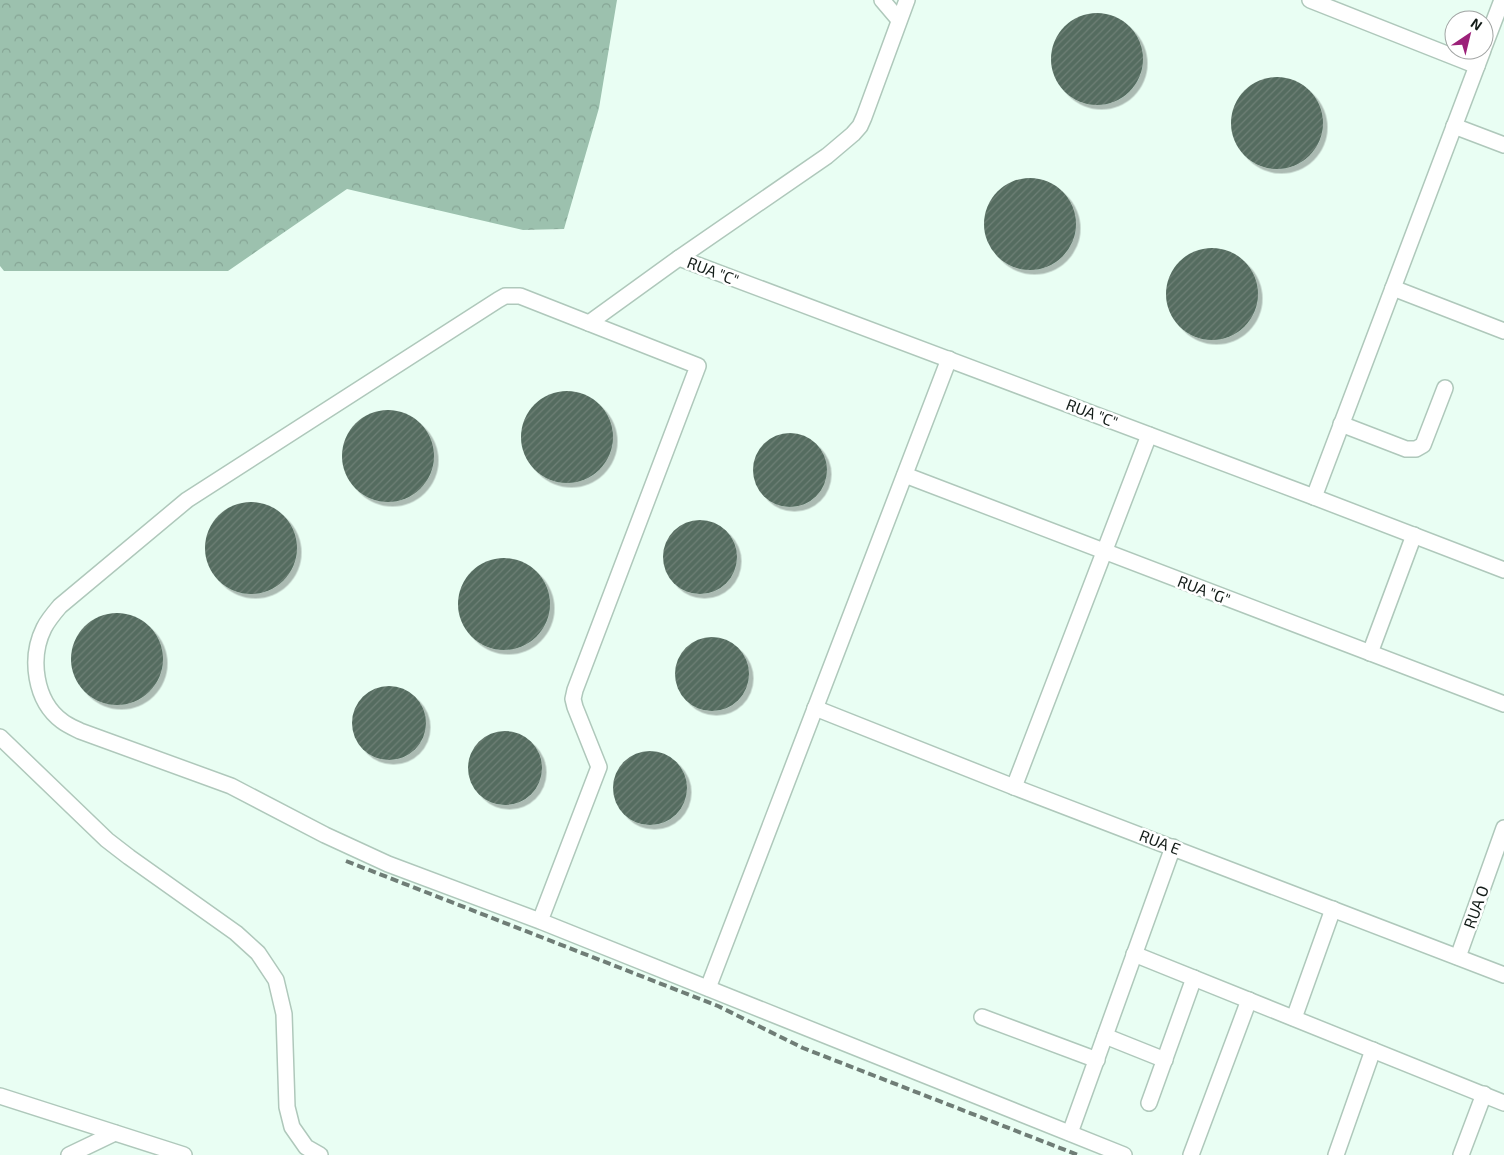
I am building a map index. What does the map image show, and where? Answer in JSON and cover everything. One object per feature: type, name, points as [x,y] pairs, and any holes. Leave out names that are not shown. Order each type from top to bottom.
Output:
[{"type":"street","points":[[882,0],[899,20]]},
{"type":"street","points":[[589,323],[679,258],[827,156],[853,134],[860,126],[864,117],[907,0]]},
{"type":"street","points":[[1310,0],[1477,66]]},
{"type":"street","points":[[1494,22],[1502,0]]},
{"type":"street","points":[[1314,496],[1479,60]]},
{"type":"street","points":[[1454,126],[1504,145]]},
{"type":"street","name":"RUA \"C\"","points":[[679,258],[1314,496],[1504,570]]},
{"type":"street","points":[[1393,288],[1504,331]]},
{"type":"street","points":[[540,922],[598,767],[575,707],[573,699],[575,690],[698,366],[520,296],[505,296],[187,500],[60,606],[44,628],[36,652],[39,686],[45,701],[56,716],[72,727],[213,778],[252,796],[325,835],[380,860],[708,988],[1124,1155]]},
{"type":"street","points":[[708,988],[949,360]]},
{"type":"street","points":[[1341,424],[1406,449],[1416,449],[1424,445],[1445,388]]},
{"type":"street","points":[[1014,787],[1149,435]]},
{"type":"street","name":"RUA \"G\"","points":[[904,475],[1504,704]]},
{"type":"street","points":[[1370,653],[1414,536]]},
{"type":"street","name":"RUA E","points":[[815,708],[1014,787],[1499,973]]},
{"type":"street","points":[[0,737],[107,840],[236,933],[258,952],[276,980],[284,1014],[287,1107],[292,1127],[306,1147],[320,1155]]},
{"type":"street","name":"RUA O","points":[[1458,957],[1504,828]]},
{"type":"street","points":[[1070,1133],[1173,847]]},
{"type":"street","points":[[1294,1018],[1333,909]]},
{"type":"street","points":[[1134,954],[1504,1103]]},
{"type":"street","points":[[1499,973],[1504,984]]},
{"type":"street","points":[[1149,1103],[1194,978]]},
{"type":"street","points":[[1191,1155],[1249,1000]]},
{"type":"street","points":[[982,1016],[1096,1060]]},
{"type":"street","points":[[1105,1036],[1165,1060]]},
{"type":"street","points":[[1336,1155],[1373,1050]]},
{"type":"street","points":[[1461,1155],[1484,1094]]},
{"type":"street","points":[[0,1096],[184,1155]]},
{"type":"street","points":[[69,1155],[115,1133]]},
{"type":"green space","points":[[0,0],[617,0],[599,108],[564,229],[523,230],[347,189],[228,271],[4,271],[0,266]]},
{"type":"building","points":[[1088,13],[1106,13],[1123,20],[1136,33],[1143,50],[1143,68],[1136,85],[1123,98],[1106,105],[1088,105],[1071,98],[1058,85],[1051,68],[1051,50],[1058,33],[1071,20]]},
{"type":"building","points":[[1268,77],[1286,77],[1303,84],[1316,97],[1323,114],[1323,132],[1316,149],[1303,162],[1286,169],[1268,169],[1251,162],[1238,149],[1231,132],[1231,114],[1238,97],[1251,84]]},
{"type":"building","points":[[1021,178],[1039,178],[1056,185],[1069,198],[1076,215],[1076,233],[1069,250],[1056,263],[1039,270],[1021,270],[1004,263],[991,250],[984,233],[984,215],[991,198],[1004,185]]},
{"type":"building","points":[[1203,248],[1221,248],[1238,255],[1251,268],[1258,285],[1258,303],[1251,320],[1238,333],[1221,340],[1203,340],[1186,333],[1173,320],[1166,303],[1166,285],[1173,268],[1186,255]]},
{"type":"building","points":[[558,391],[576,391],[593,398],[606,411],[613,428],[613,446],[606,463],[593,476],[576,483],[558,483],[541,476],[528,463],[521,446],[521,428],[528,411],[541,398]]},
{"type":"building","points":[[379,410],[397,410],[414,417],[427,430],[434,447],[434,465],[427,482],[414,495],[397,502],[379,502],[362,495],[349,482],[342,465],[342,447],[349,430],[362,417]]},
{"type":"building","points":[[790,433],[804,436],[816,444],[824,456],[827,470],[824,484],[816,496],[804,504],[790,507],[776,504],[764,496],[756,484],[753,470],[756,456],[764,444],[776,436]]},
{"type":"building","points":[[242,502],[260,502],[277,509],[290,522],[297,539],[297,557],[290,574],[277,587],[260,594],[242,594],[225,587],[212,574],[205,557],[205,539],[212,522],[225,509]]},
{"type":"building","points":[[700,520],[714,523],[726,531],[734,543],[737,557],[734,571],[726,583],[714,591],[700,594],[686,591],[674,583],[666,571],[663,557],[666,543],[674,531],[686,523]]},
{"type":"building","points":[[495,558],[513,558],[530,565],[543,578],[550,595],[550,613],[543,630],[530,643],[513,650],[495,650],[478,643],[465,630],[458,613],[458,595],[465,578],[478,565]]},
{"type":"building","points":[[108,613],[126,613],[143,620],[156,633],[163,650],[163,668],[156,685],[143,698],[126,705],[108,705],[91,698],[78,685],[71,668],[71,650],[78,633],[91,620]]},
{"type":"building","points":[[712,637],[726,640],[738,648],[746,660],[749,674],[746,688],[738,700],[726,708],[712,711],[698,708],[686,700],[678,688],[675,674],[678,660],[686,648],[698,640]]},
{"type":"building","points":[[389,686],[403,689],[415,697],[423,709],[426,723],[423,737],[415,749],[403,757],[389,760],[375,757],[363,749],[355,737],[352,723],[355,709],[363,697],[375,689]]},
{"type":"building","points":[[505,731],[519,734],[531,742],[539,754],[542,768],[539,782],[531,794],[519,802],[505,805],[491,802],[479,794],[471,782],[468,768],[471,754],[479,742],[491,734]]},
{"type":"building","points":[[650,751],[664,754],[676,762],[684,774],[687,788],[684,802],[676,814],[664,822],[650,825],[636,822],[624,814],[616,802],[613,788],[616,774],[624,762],[636,754]]},
{"type":"railway","points":[[346,861],[718,1006],[803,1048],[1078,1155]]}]
